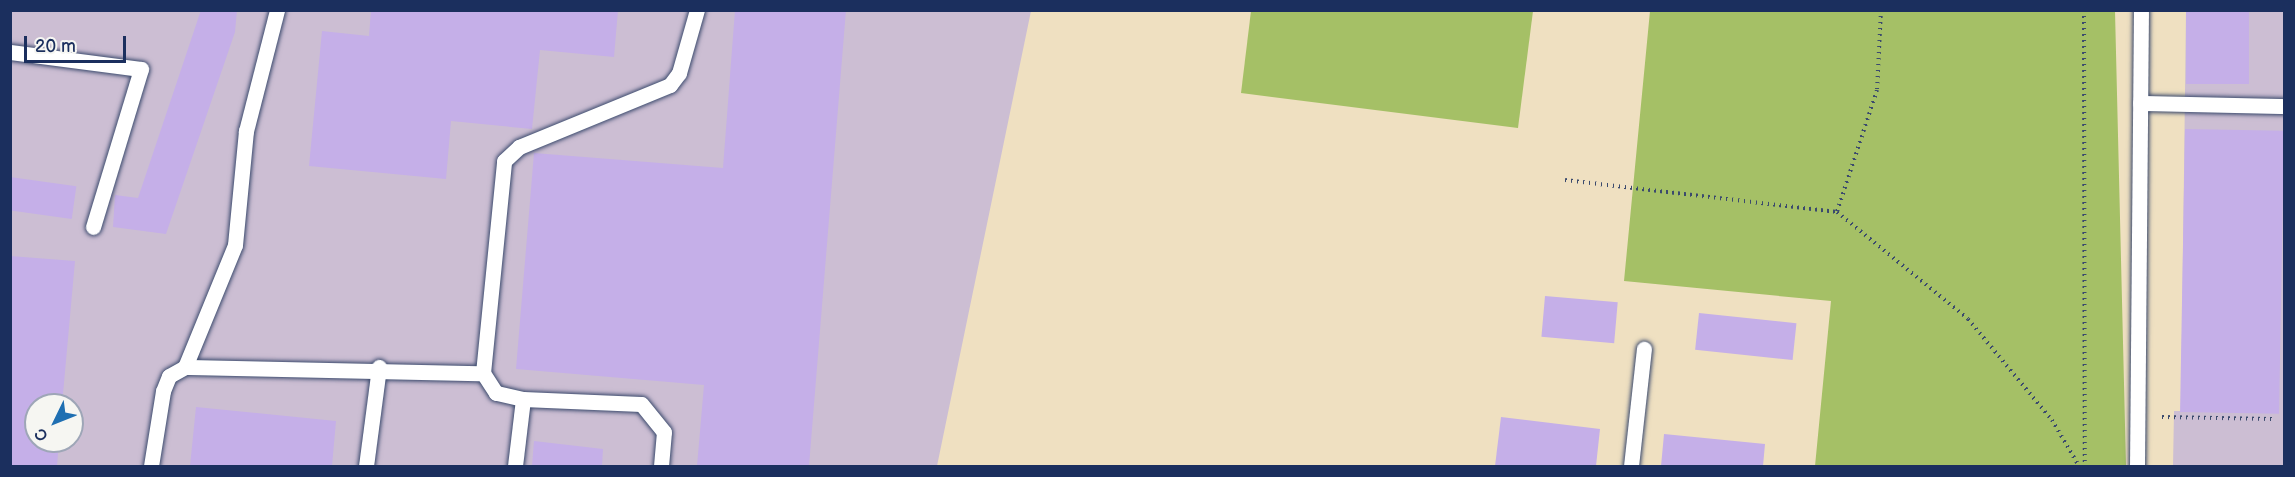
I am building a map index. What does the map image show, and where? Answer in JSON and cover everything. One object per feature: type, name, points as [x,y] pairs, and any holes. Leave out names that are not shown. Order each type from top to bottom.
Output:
[{"type":"lane","points":[[185,366],[234,245],[246,131],[277,10]]},
{"type":"lane","points":[[661,466],[664,432],[641,404],[523,399],[496,393],[483,373],[504,161],[519,147],[670,85],[679,73],[697,10]]},
{"type":"lane","points":[[2137,466],[2141,10]]},
{"type":"lane","points":[[10,52],[141,69],[93,226]]},
{"type":"lane","points":[[2140,104],[2284,106]]},
{"type":"lane","points":[[1631,466],[1644,349]]},
{"type":"lane","points":[[152,466],[163,391],[169,376],[185,366],[379,367],[483,373]]},
{"type":"lane","points":[[366,466],[379,367]]},
{"type":"lane","points":[[515,466],[523,399]]},
{"type":"path","points":[[1837,212],[1876,90],[1881,10]]},
{"type":"path","points":[[2084,10],[2085,466]]},
{"type":"path","points":[[1565,180],[1837,212],[1968,319],[2052,420],[2079,466]]},
{"type":"path","points":[[2137,417],[2272,418]]},
{"type":"shaded area","points":[[10,11],[1031,11],[937,466],[11,466]]},
{"type":"shaded area","points":[[2186,11],[2284,11],[2284,466],[2173,466],[2174,411],[2181,411]]},
{"type":"green space","points":[[1251,11],[1533,11],[1518,128],[1241,93]]},
{"type":"green space","points":[[1650,11],[2115,11],[2126,466],[1815,466],[1831,301],[1624,281]]},
{"type":"building","points":[[201,10],[237,10],[235,32],[166,234],[113,227],[115,195],[138,198]]},
{"type":"building","points":[[371,10],[618,10],[614,57],[540,50],[532,129],[451,121],[446,179],[309,166],[322,31],[369,36]]},
{"type":"building","points":[[735,10],[846,10],[809,466],[697,466],[704,385],[516,369],[534,153],[723,168]]},
{"type":"building","points":[[2186,10],[2249,10],[2249,84],[2186,84]]},
{"type":"building","points":[[2185,129],[2284,131],[2279,414],[2180,412]]},
{"type":"building","points":[[10,177],[76,186],[72,219],[10,210]]},
{"type":"building","points":[[10,256],[75,261],[63,393],[24,393],[24,453],[58,453],[57,466],[10,466]]},
{"type":"building","points":[[1545,296],[1618,302],[1614,343],[1541,337]]},
{"type":"building","points":[[1699,313],[1796,323],[1793,360],[1695,350]]},
{"type":"building","points":[[196,407],[336,421],[332,466],[190,466]]},
{"type":"building","points":[[1501,417],[1600,429],[1596,466],[1495,466]]},
{"type":"building","points":[[1664,434],[1765,444],[1763,466],[1661,466]]},
{"type":"building","points":[[534,441],[603,449],[602,466],[532,466]]}]
